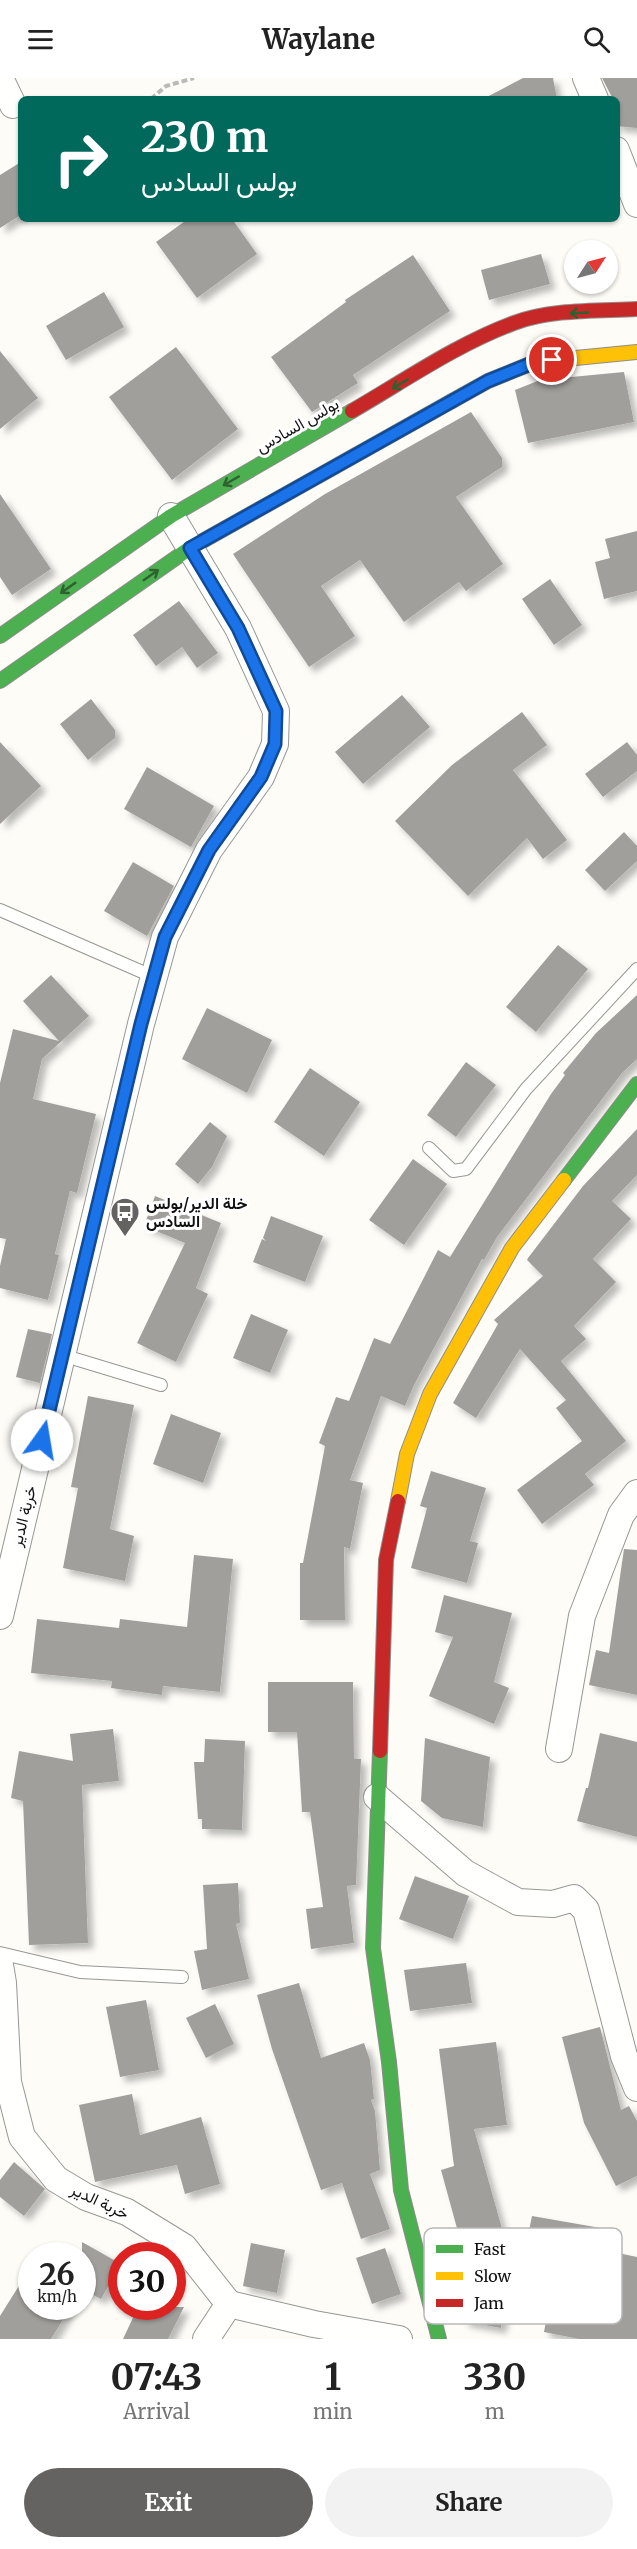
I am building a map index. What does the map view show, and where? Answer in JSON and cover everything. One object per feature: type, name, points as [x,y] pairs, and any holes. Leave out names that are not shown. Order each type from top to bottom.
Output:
[{"type":"street","points":[[0,78],[13,105]]},
{"type":"street","points":[[586,78],[594,96]]},
{"type":"street","points":[[620,160],[637,204]]},
{"type":"street","name":"بولس السادس","points":[[0,636],[171,516],[466,345],[515,322],[562,313],[637,309]]},
{"type":"street","points":[[0,681],[190,548],[488,381],[535,362],[637,352]]},
{"type":"street","name":"خربة الدير","points":[[0,1616],[165,937],[209,850],[261,777],[275,744],[276,711],[238,628],[171,516]]},
{"type":"street","points":[[424,2280],[401,2190],[389,2062],[373,1948],[386,1560],[407,1454],[430,1394],[512,1248],[637,1084]]},
{"type":"street","points":[[559,1749],[582,1616],[621,1515],[637,1493]]},
{"type":"street","points":[[377,1797],[465,1873],[518,1902],[553,1904],[574,1898],[586,1910],[624,2056],[637,2088]]},
{"type":"street","name":"خربة الدير","points":[[0,1965],[8,2082],[22,2137],[56,2179],[86,2197],[127,2212],[184,2247],[229,2304]]},
{"type":"street","points":[[206,2339],[229,2304],[314,2324],[399,2339]]},
{"type":"street","points":[[435,2324],[439,2339]]},
{"type":"lane","points":[[0,910],[154,977]]},
{"type":"lane","points":[[429,1148],[453,1171],[466,1169],[526,1089],[637,969]]},
{"type":"lane","points":[[62,1355],[161,1384]]},
{"type":"lane","points":[[0,1953],[80,1972],[182,1977]]},
{"type":"path","points":[[154,96],[166,86],[194,78]]},
{"type":"building","points":[[523,78],[553,78],[556,96],[489,96]]},
{"type":"building","points":[[602,78],[637,78],[637,128],[620,126],[620,96],[611,96]]},
{"type":"building","points":[[18,164],[18,217],[0,228],[0,175]]},
{"type":"building","points":[[184,222],[234,222],[257,254],[197,298],[156,242]]},
{"type":"building","points":[[541,254],[550,284],[489,300],[481,270]]},
{"type":"building","points":[[413,255],[450,311],[353,375],[358,383],[312,412],[271,357],[346,302],[345,300]]},
{"type":"building","points":[[104,292],[124,327],[66,360],[46,326]]},
{"type":"building","points":[[176,347],[238,429],[172,480],[109,397]]},
{"type":"building","points":[[0,351],[38,398],[0,429]]},
{"type":"building","points":[[624,372],[634,422],[528,443],[515,390],[540,380]]},
{"type":"building","points":[[471,412],[502,458],[502,467],[456,497],[503,564],[466,591],[459,582],[404,622],[360,560],[321,586],[355,636],[309,667],[233,554],[325,494]]},
{"type":"building","points":[[0,494],[51,569],[12,595],[0,577]]},
{"type":"building","points":[[637,531],[637,591],[604,599],[595,562],[610,558],[605,539]]},
{"type":"building","points":[[550,579],[582,625],[554,645],[522,599]]},
{"type":"building","points":[[179,601],[218,653],[197,668],[182,647],[156,666],[133,635]]},
{"type":"building","points":[[402,695],[430,727],[363,784],[335,752]]},
{"type":"building","points":[[91,699],[115,730],[115,738],[88,760],[60,724]]},
{"type":"building","points":[[522,712],[547,745],[513,770],[567,840],[543,859],[527,838],[468,896],[395,821],[452,765]]},
{"type":"building","points":[[0,742],[41,786],[0,824]]},
{"type":"building","points":[[627,742],[637,755],[637,771],[603,797],[585,774]]},
{"type":"building","points":[[147,767],[214,806],[191,847],[124,809]]},
{"type":"building","points":[[624,832],[637,846],[637,861],[605,891],[585,870]]},
{"type":"building","points":[[133,862],[174,886],[147,936],[104,911]]},
{"type":"building","points":[[558,945],[588,969],[536,1032],[506,1007]]},
{"type":"building","points":[[51,975],[89,1016],[42,1059],[33,1099],[96,1114],[77,1193],[70,1191],[55,1254],[59,1255],[48,1300],[0,1288],[0,1266],[6,1239],[0,1238],[0,1083],[13,1029],[59,1041],[23,1001]]},
{"type":"building","points":[[637,995],[637,1059],[622,1073],[497,1237],[484,1260],[482,1259],[405,1406],[381,1396],[350,1480],[363,1483],[350,1549],[344,1547],[345,1620],[300,1620],[300,1563],[303,1563],[325,1446],[319,1443],[336,1397],[349,1401],[374,1338],[390,1344],[438,1250],[450,1257],[565,1075],[563,1073],[596,1033]]},
{"type":"building","points":[[207,1008],[272,1040],[247,1093],[182,1059]]},
{"type":"building","points":[[466,1062],[496,1085],[456,1137],[427,1115]]},
{"type":"building","points":[[310,1068],[360,1102],[324,1156],[274,1122]]},
{"type":"building","points":[[210,1122],[227,1136],[212,1167],[198,1184],[175,1164]]},
{"type":"building","points":[[637,1129],[637,1175],[612,1201],[631,1219],[593,1259],[616,1282],[574,1326],[586,1339],[561,1361],[626,1441],[585,1474],[594,1485],[542,1524],[517,1490],[582,1441],[556,1408],[566,1400],[520,1349],[476,1418],[453,1403],[498,1324],[494,1320],[543,1276],[527,1260],[528,1258],[583,1186]]},
{"type":"building","points":[[413,1159],[447,1184],[404,1245],[369,1220]]},
{"type":"building","points":[[155,1196],[221,1223],[196,1288],[208,1294],[176,1362],[137,1343],[185,1243],[144,1226]]},
{"type":"building","points":[[271,1216],[323,1236],[305,1282],[253,1262],[262,1239],[266,1241],[263,1238]]},
{"type":"building","points":[[251,1314],[288,1330],[270,1373],[233,1358]]},
{"type":"building","points":[[28,1329],[52,1334],[40,1383],[16,1377]]},
{"type":"building","points":[[88,1396],[134,1405],[110,1529],[134,1536],[125,1581],[63,1568],[78,1488],[71,1487]]},
{"type":"building","points":[[171,1414],[221,1433],[203,1483],[153,1464]]},
{"type":"building","points":[[431,1471],[486,1488],[470,1541],[478,1543],[467,1583],[411,1568],[427,1508],[420,1506]]},
{"type":"building","points":[[624,1549],[637,1550],[637,1695],[589,1685],[596,1650],[609,1653]]},
{"type":"building","points":[[194,1555],[233,1559],[220,1692],[163,1686],[162,1695],[111,1688],[112,1681],[31,1673],[37,1619],[119,1628],[120,1619],[187,1627]]},
{"type":"building","points":[[444,1595],[512,1613],[494,1682],[509,1688],[494,1724],[429,1696],[453,1637],[435,1632]]},
{"type":"building","points":[[268,1682],[353,1682],[354,1759],[361,1759],[356,1885],[347,1886],[354,1943],[311,1949],[306,1909],[323,1907],[310,1812],[302,1812],[297,1732],[268,1732]]},
{"type":"building","points":[[113,1729],[119,1781],[82,1785],[88,1943],[29,1945],[23,1801],[11,1798],[19,1751],[73,1761],[70,1734]]},
{"type":"building","points":[[600,1733],[637,1742],[637,1837],[577,1821],[586,1788],[588,1788]]},
{"type":"building","points":[[425,1738],[490,1757],[483,1827],[442,1818],[421,1801]]},
{"type":"building","points":[[205,1739],[245,1741],[242,1830],[202,1829],[202,1819],[198,1819],[194,1762],[204,1762]]},
{"type":"building","points":[[415,1876],[469,1896],[453,1939],[399,1919]]},
{"type":"building","points":[[238,1883],[240,1923],[236,1924],[249,1979],[202,1990],[194,1951],[207,1949],[203,1885]]},
{"type":"building","points":[[466,1963],[472,2003],[410,2011],[404,1970]]},
{"type":"building","points":[[299,1983],[321,2058],[364,2043],[370,2060],[374,2099],[371,2100],[375,2111],[380,2170],[370,2174],[390,2229],[361,2239],[342,2183],[321,2190],[272,2049],[257,1995]]},
{"type":"building","points":[[146,2000],[159,2070],[120,2077],[106,2007]]},
{"type":"building","points":[[215,2004],[234,2044],[206,2058],[186,2018]]},
{"type":"building","points":[[600,2027],[621,2110],[629,2106],[637,2121],[637,2176],[616,2186],[584,2123],[562,2037]]},
{"type":"building","points":[[496,2042],[507,2125],[474,2129],[502,2228],[457,2228],[441,2170],[454,2166],[439,2049]]},
{"type":"building","points":[[132,2094],[140,2135],[201,2117],[220,2184],[185,2194],[177,2165],[95,2182],[79,2105]]},
{"type":"building","points":[[14,2162],[45,2189],[24,2216],[0,2197],[0,2180]]},
{"type":"building","points":[[532,2216],[601,2228],[530,2228]]},
{"type":"building","points":[[251,2243],[285,2250],[277,2293],[243,2286]]},
{"type":"building","points":[[385,2248],[401,2294],[372,2304],[356,2258]]},
{"type":"building","points":[[96,2250],[108,2257],[108,2287],[101,2299],[96,2296]]},
{"type":"building","points":[[622,2254],[637,2257],[637,2339],[579,2339],[544,2332],[545,2324],[622,2324]]},
{"type":"building","points":[[18,2287],[18,2320],[63,2320],[51,2339],[0,2339],[0,2316]]},
{"type":"building","points":[[132,2320],[178,2320],[168,2339],[123,2339]]},
{"type":"building","points":[[479,2324],[502,2324],[501,2328]]},
{"type":"traffic: fast","points":[[0,681],[190,548],[452,401]]},
{"type":"traffic: fast","points":[[0,636],[171,516],[352,411]]},
{"type":"traffic: fast","points":[[564,1180],[637,1084]]},
{"type":"traffic: fast","points":[[380,1751],[373,1948],[389,2062],[401,2190],[424,2280]]},
{"type":"traffic: fast","points":[[435,2324],[439,2339]]},
{"type":"traffic: slow","points":[[452,401],[488,381],[535,362],[637,352]]},
{"type":"traffic: slow","points":[[398,1501],[407,1454],[430,1394],[512,1248],[564,1180]]},
{"type":"traffic: jam","points":[[352,411],[451,352],[514,323],[558,313],[637,309]]},
{"type":"traffic: jam","points":[[380,1751],[386,1560],[398,1501]]},
{"type":"place","name":"خلة الدير/بولس السادس","points":[[125,1238]]},
{"type":"route","points":[[42,1440],[141,1024],[165,937],[209,850],[261,777],[275,744],[276,711],[238,628],[190,548],[488,381],[535,362],[552,360]]}]
